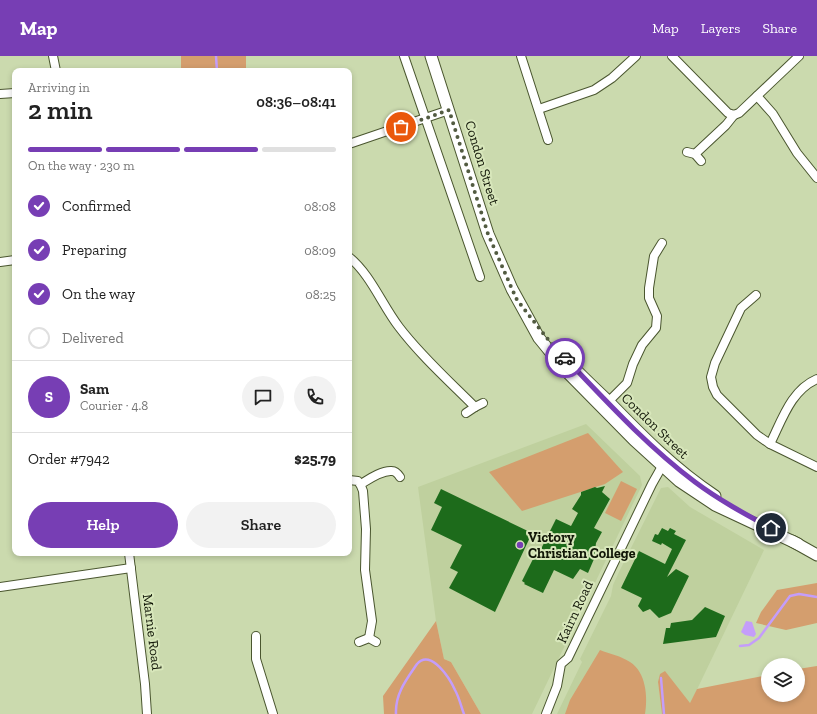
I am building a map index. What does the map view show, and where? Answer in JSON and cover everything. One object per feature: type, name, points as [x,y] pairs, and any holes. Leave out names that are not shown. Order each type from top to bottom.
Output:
[{"type":"main road","name":"Condon Street","points":[[431,56],[488,234],[517,300],[538,338],[565,370],[664,462],[718,497],[817,555]]},
{"type":"main road","name":"Condon Street","points":[[517,300],[550,342],[664,462]]},
{"type":"street","points":[[53,56],[55,68]]},
{"type":"street","points":[[404,56],[480,277]]},
{"type":"street","points":[[521,56],[539,108],[548,140]]},
{"type":"street","points":[[539,108],[594,90],[612,78],[636,56]]},
{"type":"street","points":[[672,56],[728,113],[734,115]]},
{"type":"street","points":[[695,154],[726,125],[734,115],[739,113],[799,56]]},
{"type":"street","points":[[0,94],[12,93]]},
{"type":"street","points":[[757,96],[773,114],[797,153],[817,178]]},
{"type":"street","points":[[352,143],[449,110]]},
{"type":"street","points":[[687,152],[695,154],[701,161]]},
{"type":"street","points":[[608,402],[624,387],[642,345],[656,328],[658,316],[649,298],[649,288],[654,256],[662,243]]},
{"type":"street","points":[[0,262],[12,260]]},
{"type":"street","points":[[352,260],[362,270],[398,326],[433,366],[475,407]]},
{"type":"street","points":[[756,295],[745,304],[738,314],[713,368],[711,381],[717,395],[756,435],[770,444],[817,467]]},
{"type":"street","points":[[770,444],[793,399],[803,388],[817,379]]},
{"type":"street","points":[[466,414],[483,403]]},
{"type":"street","name":"Kairn Road","points":[[546,714],[557,686],[562,664],[568,658],[664,462]]},
{"type":"street","points":[[361,484],[390,471],[394,471],[400,477]]},
{"type":"street","points":[[352,480],[358,481],[361,484],[366,522],[365,570],[373,640],[359,642]]},
{"type":"street","name":"Marnie Road","points":[[129,556],[146,684],[147,714]]},
{"type":"street","points":[[0,587],[131,568]]},
{"type":"street","points":[[256,636],[256,659],[273,714]]},
{"type":"shaded area","points":[[181,56],[246,56],[246,68],[181,68]]},
{"type":"shaded area","name":"Victory Christian College","points":[[586,424],[640,476],[642,485],[532,714],[481,714],[451,662],[444,659],[436,621],[418,487]]},
{"type":"shaded area","points":[[588,433],[623,472],[605,484],[522,511],[489,472]]},
{"type":"shaded area","points":[[621,481],[637,489],[621,521],[605,513]]},
{"type":"shaded area","name":"Victory Christian College","points":[[668,487],[690,507],[764,550],[690,704],[658,682],[662,714],[557,714],[582,662],[580,659],[611,596],[613,585],[619,572],[661,488]]},
{"type":"shaded area","points":[[817,583],[817,623],[786,630],[756,623],[761,612],[777,590]]},
{"type":"shaded area","points":[[436,621],[444,659],[451,662],[481,714],[384,714],[383,696]]},
{"type":"shaded area","points":[[746,621],[752,622],[756,634],[754,637],[745,635],[741,632]]},
{"type":"shaded area","points":[[600,650],[627,660],[640,672],[645,685],[646,693],[645,714],[565,714],[570,700]]},
{"type":"shaded area","points":[[817,666],[817,714],[662,714],[658,682],[660,674],[665,671],[690,703],[697,689],[761,676],[761,702],[805,702],[805,668]]},
{"type":"building","points":[[605,486],[602,492],[610,499],[594,528],[602,532],[596,543],[594,559],[588,573],[580,569],[573,579],[554,570],[543,593],[524,584],[525,583],[522,581],[534,557],[537,557],[556,519],[571,526],[578,513],[572,509],[581,495],[581,492],[595,487]]},
{"type":"building","points":[[441,489],[532,533],[495,612],[449,588],[458,572],[450,568],[462,545],[431,530],[442,507],[434,503]]},
{"type":"building","points":[[662,528],[668,531],[670,528],[676,531],[674,534],[686,540],[667,577],[676,569],[689,576],[671,613],[659,618],[650,609],[643,612],[638,606],[642,598],[621,588],[639,551],[665,564],[672,549],[662,543],[661,545],[652,541],[655,534],[658,535]]},
{"type":"building","points":[[705,607],[725,616],[716,637],[663,644],[666,628],[670,628],[671,623],[692,620]]},
{"type":"waterway","points":[[216,56],[217,68]]},
{"type":"waterway","points":[[740,646],[749,645],[759,638],[790,596],[799,594],[817,597]]},
{"type":"waterway","points":[[396,714],[399,694],[417,664],[422,660],[434,662],[449,679],[458,696],[464,714]]},
{"type":"waterway","points":[[661,678],[664,714]]},
{"type":"way so far","points":[[401,127],[449,110],[488,234],[517,300],[550,342],[565,358]]},
{"type":"place","name":"Victory Christian College","points":[[520,545]]},
{"type":"route","points":[[565,358],[616,411],[677,468],[695,482],[735,508],[771,528]]}]
